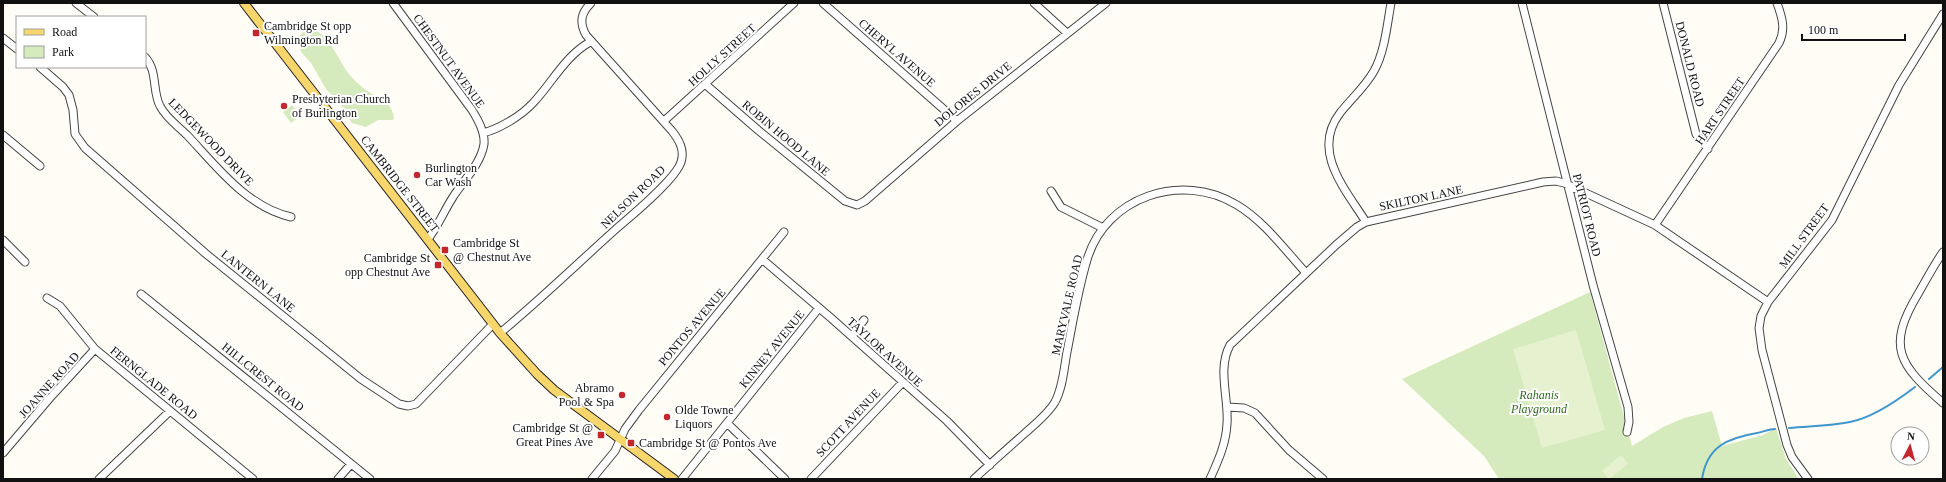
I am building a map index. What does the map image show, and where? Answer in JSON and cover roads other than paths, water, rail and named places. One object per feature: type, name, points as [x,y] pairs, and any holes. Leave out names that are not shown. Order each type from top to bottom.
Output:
[{"type":"main road","name":"CAMBRIDGE STREET","points":[[244,3],[500,333],[545,382],[674,479]]},
{"type":"street","points":[[76,3],[93,16]]},
{"type":"street","name":"CHESTNUT AVENUE","points":[[393,3],[472,110],[483,134]]},
{"type":"street","points":[[428,239],[479,158],[484,145],[483,134],[524,111],[533,103],[571,58],[590,42],[583,30],[582,19],[583,12],[591,3]]},
{"type":"street","name":"HOLLY STREET","points":[[664,121],[794,3]]},
{"type":"street","name":"CHERYL AVENUE","points":[[823,3],[957,121]]},
{"type":"street","points":[[1034,3],[1067,33]]},
{"type":"street","name":"DOLORES DRIVE","points":[[856,205],[865,201],[957,121],[1106,3]]},
{"type":"street","points":[[1366,222],[1338,176],[1328,153],[1328,141],[1335,121],[1364,86],[1374,70],[1380,54],[1392,3]]},
{"type":"street","name":"PATRIOT ROAD","points":[[1522,3],[1593,285],[1628,407],[1629,422],[1627,432]]},
{"type":"street","name":"DONALD ROAD","points":[[1663,3],[1696,134],[1708,149]]},
{"type":"street","name":"HART STREET","points":[[1655,225],[1779,43],[1782,36],[1783,23],[1777,3]]},
{"type":"street","name":"MILL STREET","points":[[1808,479],[1792,457],[1787,445],[1762,350],[1760,322],[1768,302],[1832,220],[1899,85],[1943,14]]},
{"type":"street","points":[[3,38],[16,48]]},
{"type":"street","name":"NELSON ROAD","points":[[500,333],[565,276],[675,173],[681,162],[682,149],[676,136],[664,121],[590,42]]},
{"type":"street","name":"LEDGEWOOD DRIVE","points":[[146,60],[152,70],[159,103],[168,117],[213,163],[253,200],[275,213],[291,217]]},
{"type":"street","name":"LANTERN LANE","points":[[41,68],[63,87],[69,95],[73,110],[75,134],[85,148],[205,253],[361,379],[392,401],[404,406],[416,404],[494,324]]},
{"type":"street","name":"ROBIN HOOD LANE","points":[[705,84],[758,130],[845,201],[856,205]]},
{"type":"street","points":[[3,135],[40,166]]},
{"type":"street","name":"SKILTON LANE","points":[[1210,479],[1224,443],[1227,423],[1224,365],[1228,348],[1237,337],[1306,272],[1357,227],[1366,222],[1543,182],[1556,181],[1568,184],[1655,225],[1768,302]]},
{"type":"street","name":"MARYVALE ROAD","points":[[974,479],[1044,416],[1056,400],[1060,388],[1074,313],[1087,261],[1094,243],[1103,228],[1124,207],[1150,195],[1180,190],[1200,191],[1224,198],[1246,211],[1306,272]]},
{"type":"street","points":[[1051,191],[1061,207],[1103,228]]},
{"type":"street","name":"PONTOS AVENUE","points":[[592,479],[615,451],[626,427],[639,410],[784,232]]},
{"type":"street","points":[[3,240],[25,262]]},
{"type":"street","points":[[1943,252],[1906,315],[1901,327],[1900,341],[1902,356],[1909,369],[1921,383],[1943,403]]},
{"type":"street","name":"TAYLOR AVENUE","points":[[762,260],[852,336],[902,383],[950,424],[990,464]]},
{"type":"street","name":"HILLCREST ROAD","points":[[141,294],[370,479]]},
{"type":"street","name":"FERNGLADE ROAD","points":[[47,298],[60,306],[95,349],[253,479]]},
{"type":"street","name":"KINNEY AVENUE","points":[[682,479],[819,308]]},
{"type":"street","points":[[852,336],[864,320]]},
{"type":"street","name":"JOANNE ROAD","points":[[3,453],[49,399],[95,349]]},
{"type":"street","name":"SCOTT AVENUE","points":[[811,479],[902,383]]},
{"type":"street","points":[[1227,407],[1244,408],[1255,413],[1290,450],[1323,479]]},
{"type":"street","points":[[99,479],[170,411]]},
{"type":"street","points":[[727,423],[785,479]]},
{"type":"street","points":[[338,479],[351,464]]},
{"type":"waterway","points":[[1929,379],[1943,367]]},
{"type":"waterway","points":[[1789,428],[1835,424],[1858,420],[1884,408],[1915,387]]},
{"type":"waterway","points":[[1702,479],[1709,459],[1714,451],[1720,446],[1737,438],[1775,429]]},
{"type":"place","name":"Cambridge St opp Wilmington Rd","points":[[256,33]]},
{"type":"place","name":"Presbyterian Church of Burlington","points":[[284,106]]},
{"type":"place","name":"Burlington Car Wash","points":[[417,175]]},
{"type":"place","name":"Cambridge St @ Chestnut Ave","points":[[445,250]]},
{"type":"place","name":"Cambridge St opp Chestnut Ave","points":[[438,265]]},
{"type":"place","name":"Abramo Pool & Spa","points":[[622,395]]},
{"type":"place","name":"Olde Towne Liquors","points":[[667,417]]},
{"type":"place","name":"Cambridge St @ Great Pines Ave","points":[[601,435]]},
{"type":"place","name":"Cambridge St @ Pontos Ave","points":[[631,443]]},
{"type":"park label","name":"Rahanis Playground","points":[[1539,402]]}]
